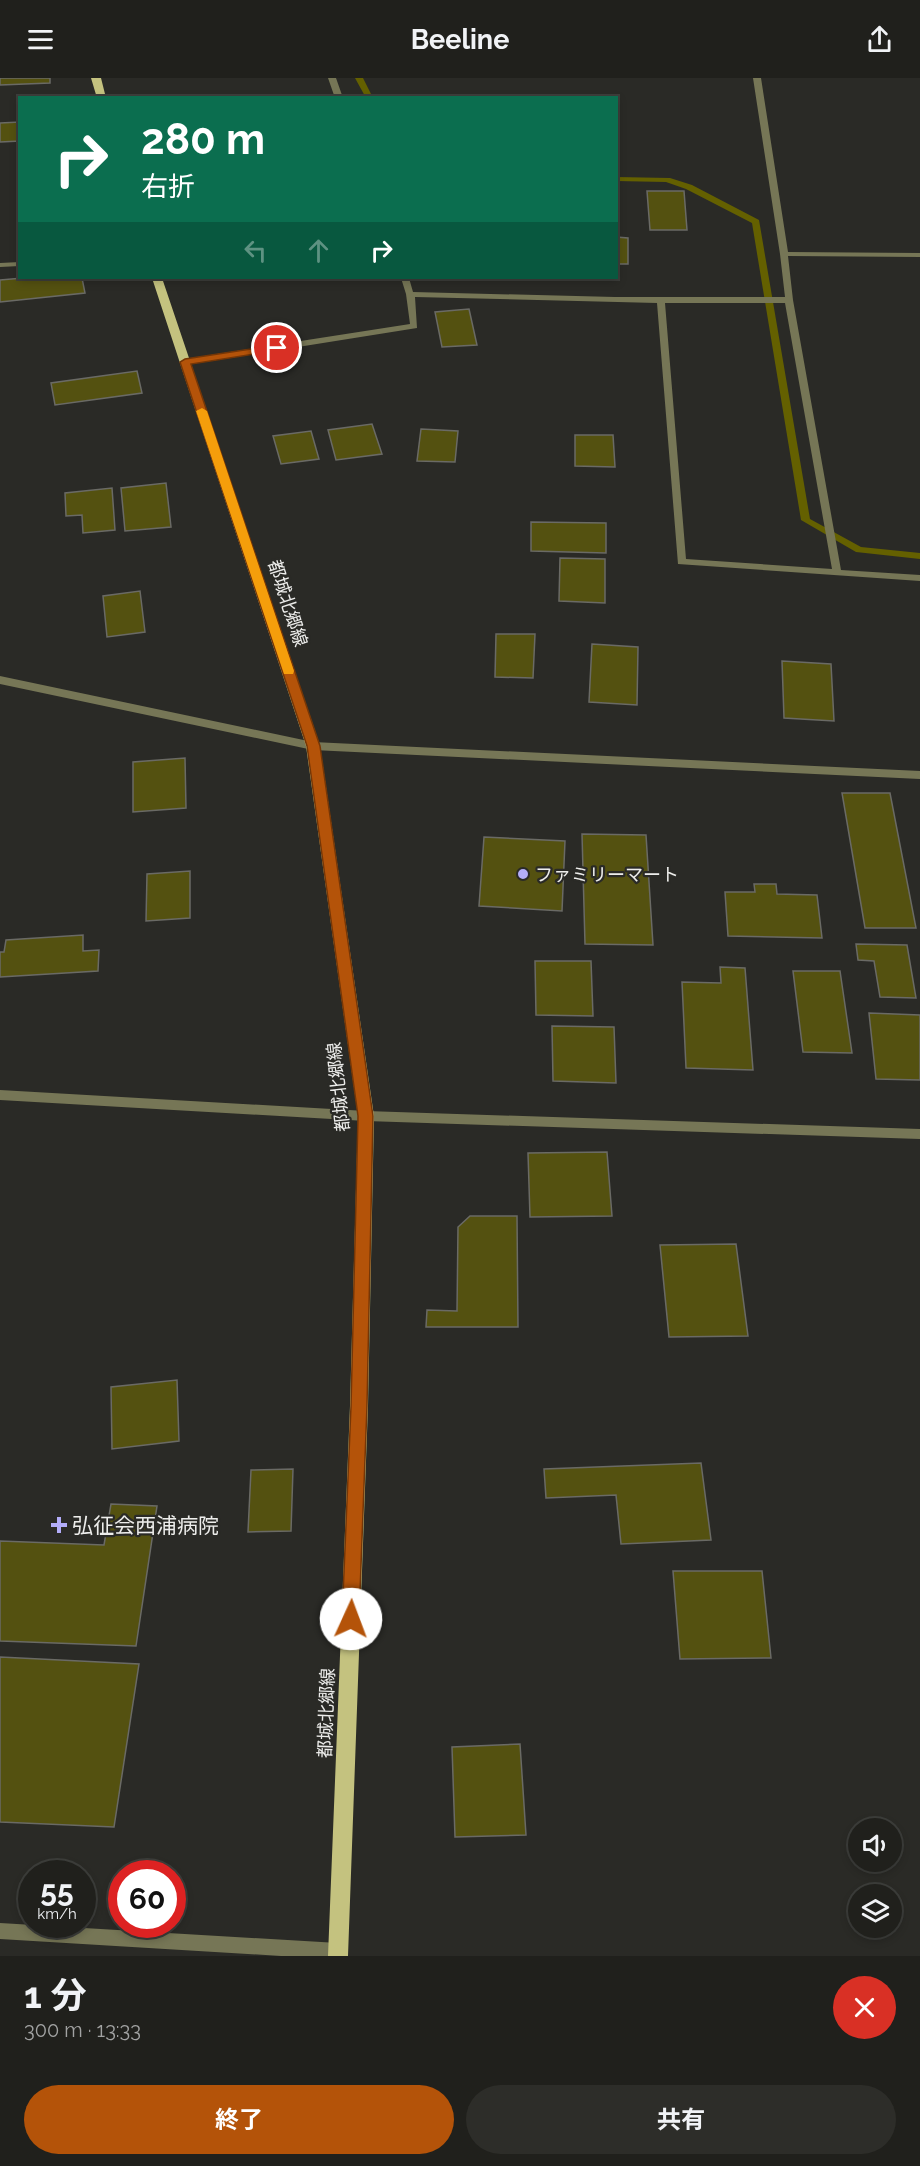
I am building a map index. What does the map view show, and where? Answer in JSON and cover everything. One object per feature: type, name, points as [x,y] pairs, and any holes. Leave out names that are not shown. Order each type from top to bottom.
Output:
[{"type":"main road","points":[[96,78],[101,96]]},
{"type":"main road","name":"都城北郷線","points":[[157,279],[314,746],[366,1116],[359,1406],[338,1954]]},
{"type":"street","points":[[332,78],[338,96]]},
{"type":"street","points":[[757,78],[789,300],[837,572]]},
{"type":"street","points":[[784,254],[920,255]]},
{"type":"street","points":[[0,264],[18,264]]},
{"type":"street","points":[[185,362],[414,326],[411,294],[405,279]]},
{"type":"street","points":[[411,294],[661,301],[789,300]]},
{"type":"street","points":[[661,301],[681,562],[920,578]]},
{"type":"street","points":[[0,680],[314,746],[920,775]]},
{"type":"street","points":[[0,1095],[366,1116],[920,1134]]},
{"type":"street","points":[[0,1931],[338,1954]]},
{"type":"building","points":[[0,78],[50,78],[50,83],[0,85]]},
{"type":"building","points":[[18,122],[18,141],[0,142],[0,123]]},
{"type":"building","points":[[647,191],[684,191],[687,230],[650,230]]},
{"type":"building","points":[[618,237],[628,238],[628,264],[618,264]]},
{"type":"building","points":[[82,279],[85,293],[0,302],[0,280]]},
{"type":"building","points":[[469,309],[477,345],[442,347],[435,312]]},
{"type":"building","points":[[137,371],[142,393],[55,405],[51,383]]},
{"type":"building","points":[[372,424],[382,454],[336,460],[328,430]]},
{"type":"building","points":[[421,429],[458,431],[455,462],[417,461]]},
{"type":"building","points":[[311,431],[319,459],[281,464],[273,436]]},
{"type":"building","points":[[575,435],[613,435],[615,467],[575,466]]},
{"type":"building","points":[[166,483],[171,527],[125,531],[121,488]]},
{"type":"building","points":[[112,488],[115,530],[83,533],[82,515],[66,516],[65,493]]},
{"type":"building","points":[[531,522],[606,523],[606,553],[531,551]]},
{"type":"building","points":[[560,558],[605,559],[605,603],[559,601]]},
{"type":"building","points":[[140,591],[145,632],[107,637],[103,596]]},
{"type":"building","points":[[496,634],[535,634],[533,678],[495,677]]},
{"type":"building","points":[[592,644],[638,647],[637,705],[589,702]]},
{"type":"building","points":[[782,661],[831,664],[834,721],[784,718]]},
{"type":"building","points":[[185,758],[186,808],[133,812],[133,762]]},
{"type":"building","points":[[842,793],[890,793],[916,928],[865,928]]},
{"type":"building","points":[[582,834],[646,835],[653,945],[585,944]]},
{"type":"building","name":"ファミリーマート","points":[[484,837],[565,841],[562,911],[479,906]]},
{"type":"building","points":[[190,871],[190,918],[146,921],[147,874]]},
{"type":"building","points":[[754,884],[776,884],[777,894],[817,895],[822,938],[728,936],[725,892],[755,892]]},
{"type":"building","points":[[83,935],[83,951],[99,950],[98,971],[0,977],[0,952],[4,952],[6,940]]},
{"type":"building","points":[[856,944],[907,945],[916,998],[880,997],[874,961],[858,960]]},
{"type":"building","points":[[535,961],[591,961],[593,1016],[536,1015]]},
{"type":"building","points":[[720,967],[745,968],[753,1070],[686,1068],[682,982],[721,983]]},
{"type":"building","points":[[793,971],[840,971],[852,1053],[803,1052]]},
{"type":"building","points":[[869,1013],[920,1015],[920,1080],[876,1079]]},
{"type":"building","points":[[552,1026],[614,1027],[616,1083],[553,1081]]},
{"type":"building","points":[[607,1152],[612,1216],[530,1217],[528,1153]]},
{"type":"building","points":[[470,1216],[517,1216],[518,1327],[426,1327],[427,1310],[457,1311],[458,1227]]},
{"type":"building","points":[[736,1244],[748,1336],[669,1337],[660,1245]]},
{"type":"building","points":[[177,1380],[179,1441],[112,1449],[111,1387]]},
{"type":"building","points":[[701,1463],[711,1540],[621,1544],[616,1495],[546,1498],[544,1469]]},
{"type":"building","points":[[293,1469],[291,1531],[248,1532],[251,1470]]},
{"type":"building","points":[[111,1504],[157,1506],[136,1646],[0,1641],[0,1541],[104,1545]]},
{"type":"building","points":[[673,1571],[762,1571],[771,1658],[680,1659]]},
{"type":"building","points":[[0,1657],[139,1664],[114,1827],[0,1822]]},
{"type":"building","points":[[520,1744],[526,1835],[455,1837],[452,1747]]},
{"type":"waterway","points":[[359,78],[369,96]]},
{"type":"waterway","points":[[618,179],[667,180],[689,187],[756,222],[806,520],[859,550],[920,556]]},
{"type":"slow traffic","points":[[202,411],[289,671]]},
{"type":"place","name":"ファミリーマート","points":[[523,874]]},
{"type":"place","name":"弘征会西浦病院","points":[[59,1525]]},
{"type":"route","points":[[277,348],[185,362],[314,746],[366,1116],[351,1619]]}]
